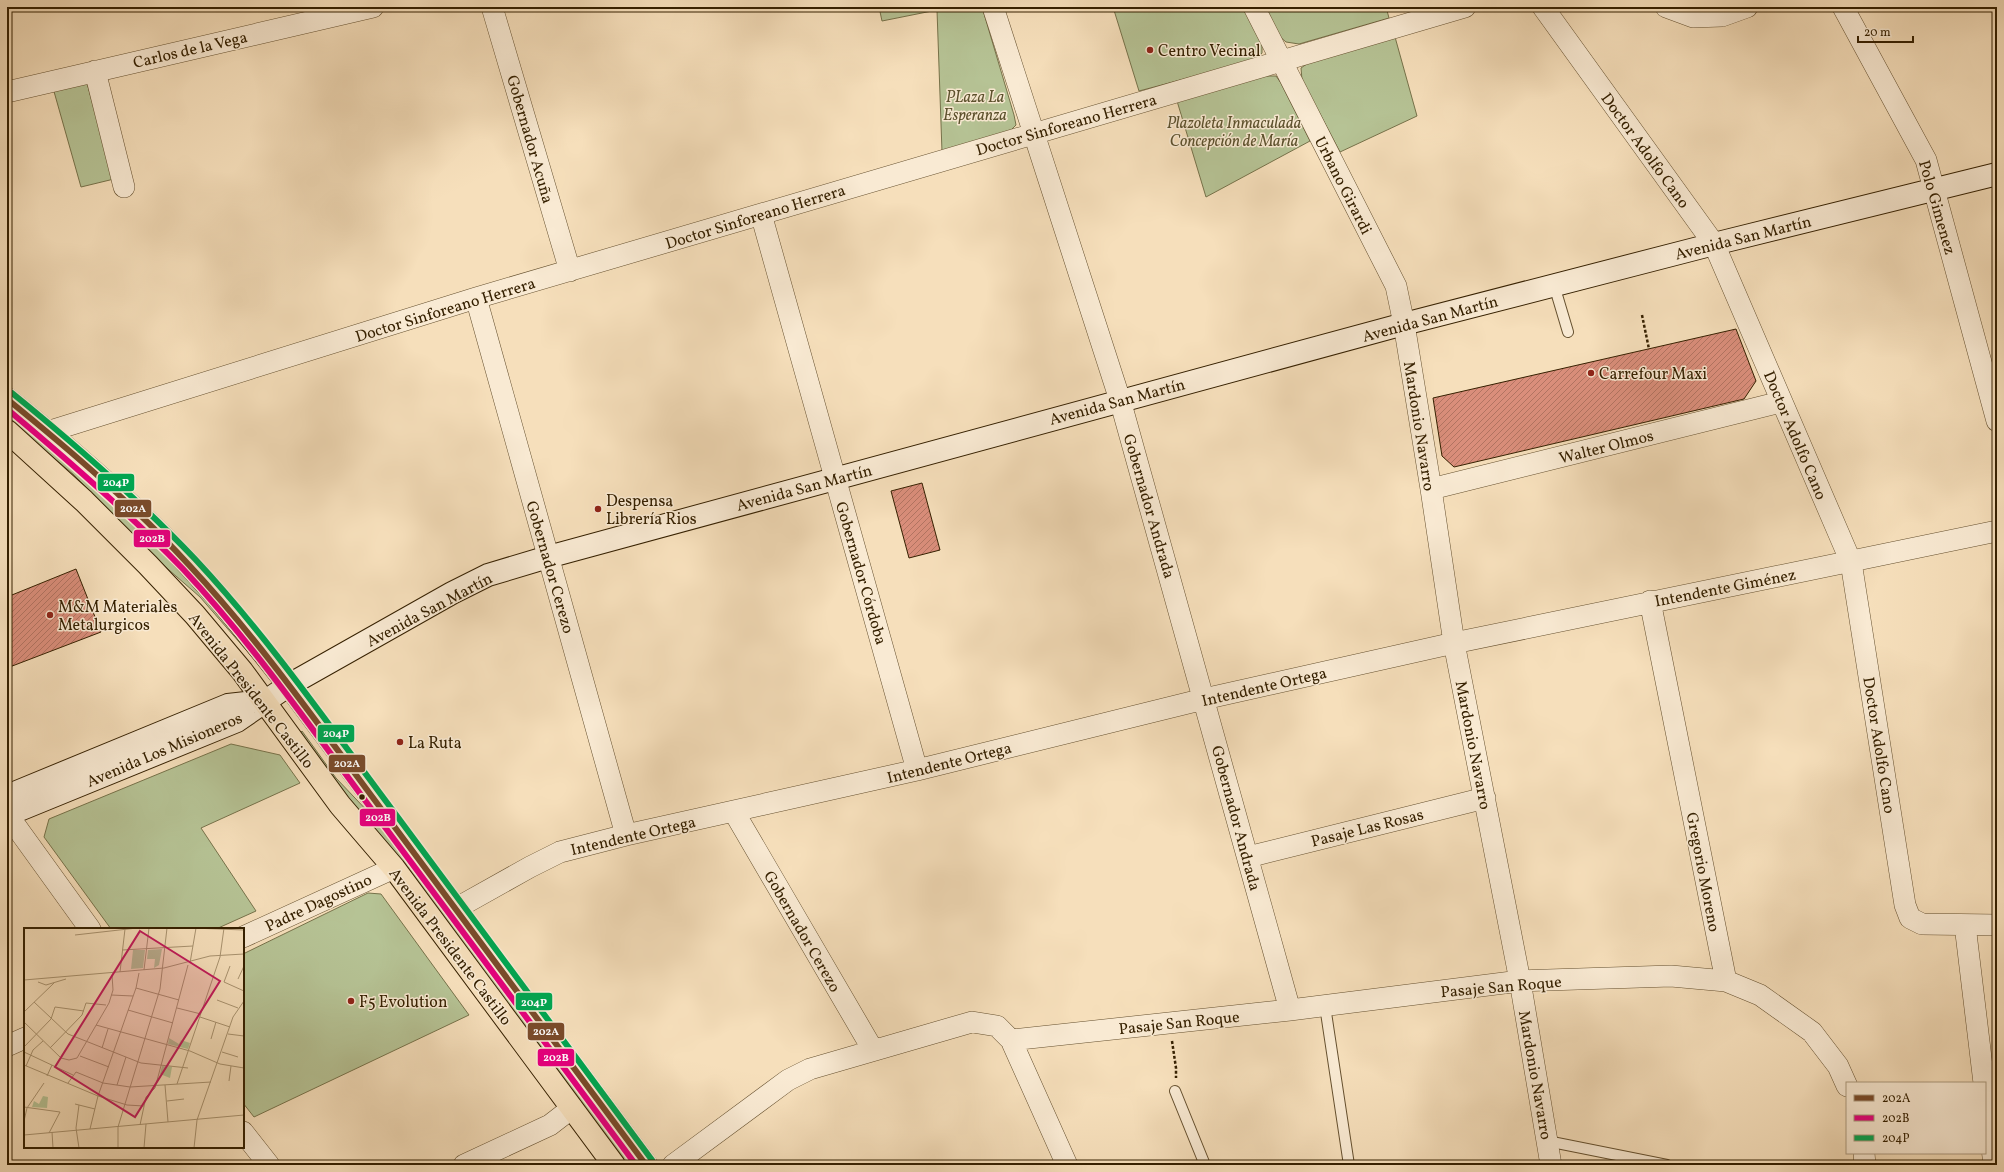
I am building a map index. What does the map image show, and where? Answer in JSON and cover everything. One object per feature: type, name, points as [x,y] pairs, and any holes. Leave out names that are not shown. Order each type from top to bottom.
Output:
[{"type":"main road","name":"Avenida San Martín","points":[[264,701],[289,685],[452,593],[488,576],[548,557],[1120,400],[1404,324],[1714,244],[1934,191],[1997,174]]},
{"type":"main road","name":"Avenida Presidente Castillo","points":[[7,399],[48,432],[121,497],[162,537],[212,590],[289,685],[646,1165]]},
{"type":"main road","name":"Avenida Presidente Castillo","points":[[8,434],[84,502],[190,609],[242,671],[340,805],[394,868],[614,1165]]},
{"type":"main road","name":"Avenida Los Misioneros","points":[[7,810],[228,705],[264,701]]},
{"type":"street","name":"Carlos de la Vega","points":[[7,92],[373,7]]},
{"type":"street","name":"Gobernador Acuña","points":[[492,7],[570,271]]},
{"type":"street","name":"Gobernador Andrada","points":[[993,7],[1120,400],[1290,1010]]},
{"type":"street","name":"Urbano Girardi","points":[[1254,7],[1396,286],[1404,324]]},
{"type":"street","name":"Doctor Sinforeano Herrera","points":[[48,432],[476,298],[1465,7]]},
{"type":"street","name":"Doctor Adolfo Cano","points":[[1543,7],[1714,244],[1851,562],[1903,897],[1910,918],[1922,924],[1965,924]]},
{"type":"street","points":[[1666,7],[1693,17],[1722,16],[1747,7]]},
{"type":"street","name":"Polo Gimenez","points":[[1843,7],[1926,160],[1997,421]]},
{"type":"street","points":[[96,71],[124,187]]},
{"type":"street","name":"Gobernador Córdoba","points":[[761,214],[917,770]]},
{"type":"street","name":"Gobernador Cerezo","points":[[476,298],[626,835]]},
{"type":"street","name":"Mardonio Navarro","points":[[1404,324],[1454,643],[1520,981],[1551,1165]]},
{"type":"street","name":"Walter Olmos","points":[[1431,489],[1781,402]]},
{"type":"street","name":"Intendente Giménez","points":[[1454,643],[1650,601],[1851,562],[1997,531]]},
{"type":"street","name":"Gregorio Moreno","points":[[1650,601],[1726,981]]},
{"type":"street","name":"Intendente Ortega","points":[[455,908],[560,852],[626,835],[917,770],[1204,699],[1454,643]]},
{"type":"street","name":"Pasaje Las Rosas","points":[[1248,857],[1485,798]]},
{"type":"street","points":[[7,810],[89,928]]},
{"type":"street","name":"Gobernador Cerezo","points":[[734,812],[873,1050]]},
{"type":"street","name":"Padre Dagostino","points":[[244,937],[394,868]]},
{"type":"street","points":[[1984,1082],[1965,924],[1997,925]]},
{"type":"street","name":"Pasaje San Roque","points":[[1011,1040],[1325,1006],[1520,981],[1671,976],[1726,981]]},
{"type":"street","points":[[1726,981],[1760,996],[1812,1032],[1838,1066],[1846,1084]]},
{"type":"street","points":[[673,1165],[788,1080],[810,1069],[972,1022],[996,1026],[1011,1040],[1066,1165]]},
{"type":"street","points":[[7,1046],[24,1038]]},
{"type":"street","points":[[1986,1097],[1994,1165]]},
{"type":"street","points":[[464,1165],[550,1125],[572,1108]]},
{"type":"street","points":[[244,1133],[269,1165]]},
{"type":"street","points":[[1864,1154],[1865,1165]]},
{"type":"lane","points":[[1554,285],[1568,332]]},
{"type":"lane","points":[[1325,1006],[1349,1165]]},
{"type":"lane","points":[[1175,1090],[1205,1165]]},
{"type":"lane","points":[[1547,1141],[1667,1165]]},
{"type":"path","points":[[1642,315],[1649,349]]},
{"type":"path","points":[[1169,1024],[1176,1068],[1175,1090]]},
{"type":"green space","name":"PLaza La Esperanza","points":[[879,7],[982,7],[1016,125],[1009,132],[942,152],[937,10],[882,21]]},
{"type":"green space","name":"Plazoleta Inmaculada Concepción de María","points":[[1113,7],[1243,7],[1262,44],[1262,53],[1256,60],[1139,91]]},
{"type":"green space","points":[[1264,7],[1386,7],[1389,18],[1299,44],[1286,42],[1278,35]]},
{"type":"green space","name":"Plazoleta Inmaculada Concepción de María","points":[[1395,37],[1417,116],[1340,152],[1302,80],[1301,68],[1311,61]]},
{"type":"green space","name":"Plazoleta Inmaculada Concepción de María","points":[[1266,76],[1276,76],[1281,83],[1310,141],[1206,197],[1177,101]]},
{"type":"green space","points":[[87,83],[114,179],[81,187],[53,88]]},
{"type":"green space","points":[[7,414],[112,501],[153,542],[256,656],[253,658],[200,597],[161,563],[73,474],[7,419]]},
{"type":"green space","points":[[302,731],[336,778],[373,817],[634,1165],[626,1165],[396,857],[376,835],[299,734]]},
{"type":"green space","points":[[231,744],[280,755],[300,783],[201,828],[256,911],[218,928],[110,928],[44,837],[49,819]]},
{"type":"green space","name":"F5 Evolution","points":[[368,893],[381,894],[469,1015],[254,1117],[244,1104],[244,954]]},
{"type":"building","points":[[1736,329],[1756,381],[1744,399],[1454,467],[1442,456],[1433,398]]},
{"type":"building","points":[[922,483],[940,550],[909,558],[891,491]]},
{"type":"building","name":"M&M Materiales Metalurgicos","points":[[76,569],[101,632],[7,668],[7,597]]},
{"type":"transit line","name":"204P","points":[[12,393],[60,432],[129,494],[195,559],[221,588],[271,648],[318,710],[652,1160]]},
{"type":"transit line","name":"202A","points":[[7,399],[55,438],[124,499],[168,542],[215,594],[265,654],[312,716],[646,1165]]},
{"type":"transit line","name":"202B","points":[[7,409],[75,467],[141,527],[183,569],[234,627],[305,718],[636,1165]]},
{"type":"place","name":"Centro Vecinal","points":[[1150,50]]},
{"type":"place","name":"Carrefour Maxi","points":[[1591,373]]},
{"type":"place","name":"Despensa Librería Rios","points":[[598,509]]},
{"type":"place","name":"M&M Materiales Metalurgicos","points":[[50,615]]},
{"type":"place","name":"La Ruta","points":[[400,742]]},
{"type":"place","name":"F5 Evolution","points":[[351,1001]]}]
